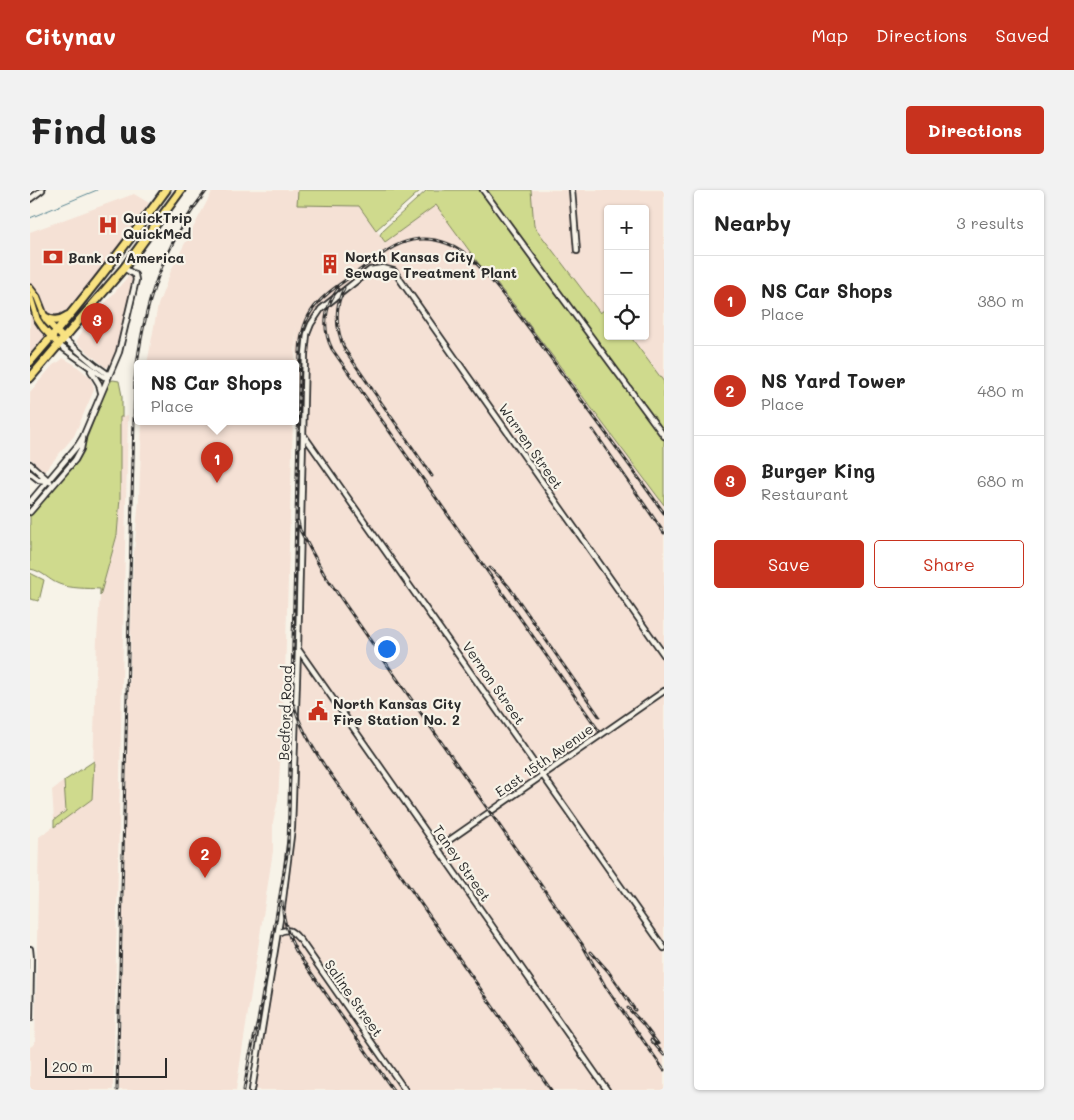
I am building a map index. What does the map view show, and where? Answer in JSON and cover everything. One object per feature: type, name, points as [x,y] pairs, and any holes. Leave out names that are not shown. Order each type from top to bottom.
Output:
[{"type":"highway","points":[[30,362],[74,311],[166,190]]},
{"type":"highway","points":[[30,378],[124,268],[181,190]]},
{"type":"highway","points":[[112,262],[115,271],[113,281]]},
{"type":"highway","points":[[45,317],[51,320],[61,320],[74,311]]},
{"type":"main road","points":[[30,292],[37,297],[54,335]]},
{"type":"main road","points":[[30,292],[37,319],[61,342]]},
{"type":"street","points":[[30,199],[42,190]]},
{"type":"street","points":[[483,190],[664,436]]},
{"type":"street","points":[[572,190],[577,251]]},
{"type":"street","points":[[30,512],[81,450],[83,438],[119,352],[136,280],[134,275],[124,268]]},
{"type":"street","name":"Warren Street","points":[[370,270],[382,268],[394,272],[664,655]]},
{"type":"street","name":"Bedford Road","points":[[252,1090],[278,933],[292,828],[304,354],[307,334],[321,309],[370,270]]},
{"type":"street","points":[[61,342],[109,375]]},
{"type":"street","points":[[61,342],[87,366],[95,376],[101,392]]},
{"type":"street","points":[[87,366],[104,376],[109,375]]},
{"type":"street","name":"Vernon Street","points":[[302,433],[664,948]]},
{"type":"street","points":[[30,502],[83,438]]},
{"type":"street","points":[[30,464],[53,484]]},
{"type":"street","points":[[30,472],[39,480],[48,481]]},
{"type":"street","name":"Taney Street","points":[[298,649],[607,1090]]},
{"type":"street","name":"East 15th Avenue","points":[[438,848],[664,691]]},
{"type":"street","name":"Saline Street","points":[[278,933],[289,930],[301,941],[405,1090]]},
{"type":"street","points":[[30,949],[30,1018]]},
{"type":"shaded area","points":[[213,190],[298,190],[298,205],[359,206],[385,242],[436,204],[479,264],[515,306],[664,505],[664,1090],[250,1090],[282,907],[291,837],[300,530],[299,360],[297,360],[296,326],[295,360],[148,360],[158,305],[172,268]]},
{"type":"shaded area","points":[[531,190],[664,190],[664,382],[633,340],[649,340],[649,205],[604,205],[604,310],[600,313],[534,226]]},
{"type":"shaded area","points":[[134,194],[149,203],[123,242],[30,356],[30,232]]},
{"type":"shaded area","points":[[131,273],[134,280],[120,341],[111,365],[105,367],[76,342],[85,327]]},
{"type":"shaded area","points":[[63,358],[90,377],[94,390],[74,436],[44,472],[30,458],[30,392],[53,365]]},
{"type":"shaded area","points":[[128,415],[113,1090],[30,1090],[30,1047],[35,1044],[39,837],[92,799],[100,596],[117,535],[120,498],[120,417]]},
{"type":"shaded area","points":[[142,425],[293,425],[285,674],[278,800],[273,822],[273,851],[236,1090],[119,1090],[133,562],[139,499]]},
{"type":"shaded area","points":[[64,781],[66,811],[54,820],[52,790]]},
{"type":"green space","points":[[298,190],[421,190],[376,230],[359,206],[297,205]]},
{"type":"green space","points":[[427,190],[531,190],[534,226],[600,313],[604,310],[604,340],[633,340],[664,382],[664,505],[515,306],[479,264],[436,205],[385,242],[380,235],[383,230]]},
{"type":"green space","points":[[113,380],[119,381],[122,396],[122,417],[120,417],[120,498],[117,535],[100,596],[100,589],[64,586],[30,569],[30,513],[83,448],[109,382]]},
{"type":"green space","points":[[30,573],[44,580],[39,601],[30,599]]},
{"type":"green space","points":[[94,761],[92,799],[54,827],[54,820],[66,811],[64,781]]},
{"type":"waterway","points":[[30,218],[97,190]]},
{"type":"railway","points":[[138,360],[149,304],[166,257],[177,234],[207,190]]},
{"type":"railway","points":[[299,392],[302,335],[311,311],[318,302],[337,286],[399,244],[421,239],[446,243],[471,258],[492,280],[533,333],[664,513]]},
{"type":"railway","points":[[344,288],[339,303],[337,319],[345,350],[432,476]]},
{"type":"railway","points":[[338,289],[330,303],[326,318],[327,334],[332,349],[599,731]]},
{"type":"railway","points":[[117,1090],[134,419]]},
{"type":"railway","points":[[249,1060],[258,1021],[288,849],[298,425]]},
{"type":"railway","points":[[593,430],[664,533]]},
{"type":"railway","points":[[298,521],[300,530],[324,574],[582,944],[605,986],[664,1070]]},
{"type":"railway","points":[[490,568],[509,587],[599,716]]},
{"type":"railway","points":[[294,705],[303,728],[324,765],[551,1090]]},
{"type":"railway","points":[[282,902],[286,927],[296,951],[393,1090]]},
{"type":"railway","points":[[591,952],[608,971],[635,1010]]},
{"type":"railway","points":[[628,1008],[658,1044]]},
{"type":"railway","points":[[651,1040],[664,1055]]},
{"type":"railway","points":[[244,1090],[250,1054]]},
{"type":"place","name":"QuickTrip QuickMed","points":[[108,225]]},
{"type":"place","name":"Bank of America","points":[[53,257]]},
{"type":"place","name":"North Kansas City Sewage Treatment Plant","points":[[330,264]]},
{"type":"place","name":"Burger King","points":[[97,344]]},
{"type":"place","name":"NS Car Shops","points":[[217,483]]},
{"type":"place","name":"North Kansas City Fire Station No. 2","points":[[318,711]]},
{"type":"place","name":"NS Yard Tower","points":[[205,878]]}]
